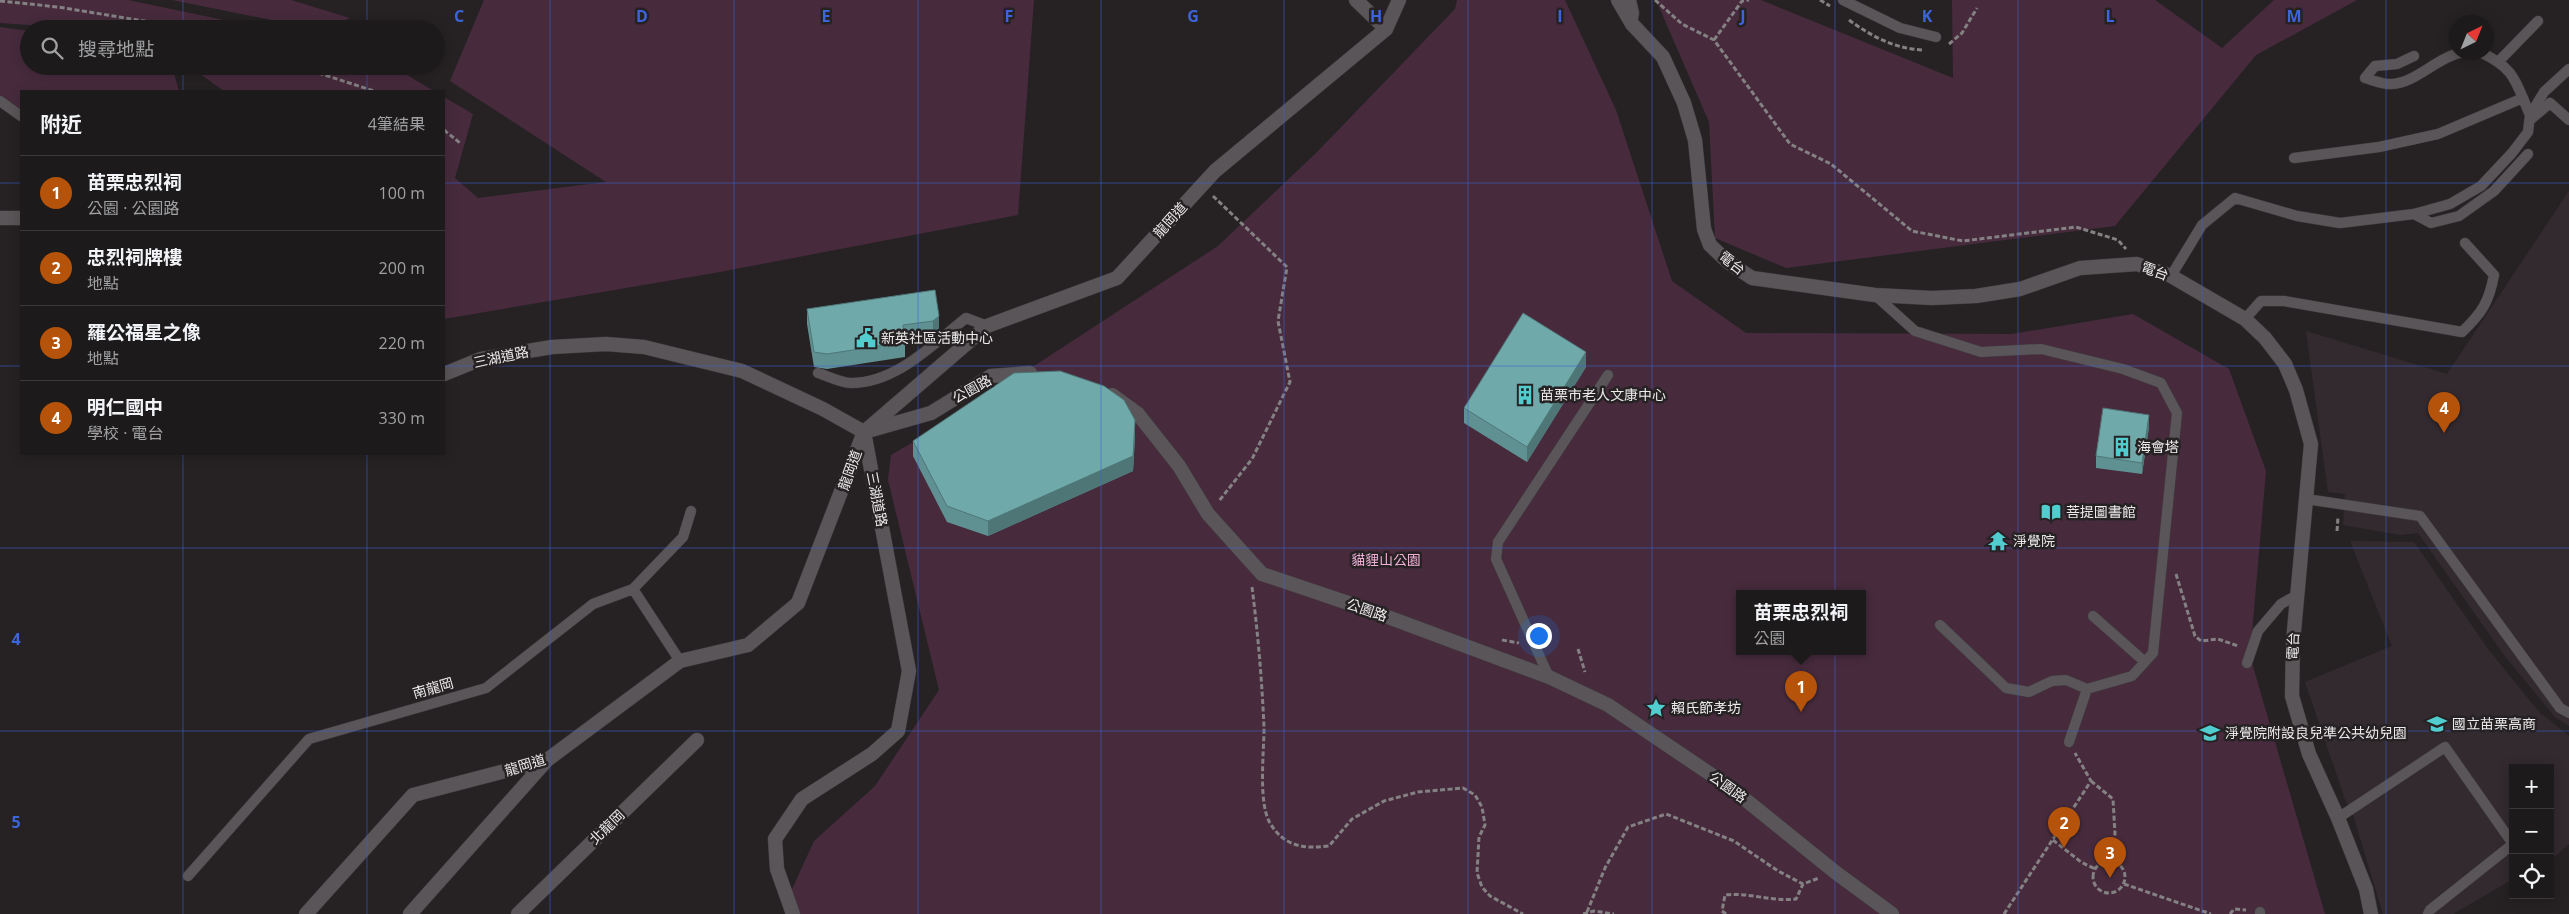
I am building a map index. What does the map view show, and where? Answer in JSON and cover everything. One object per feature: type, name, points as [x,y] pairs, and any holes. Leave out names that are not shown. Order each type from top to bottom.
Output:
[{"type":"street","points":[[1356,0],[1386,29]]},
{"type":"street","name":"龍岡道","points":[[306,914],[413,796],[547,760],[680,662],[748,645],[798,603],[864,432],[987,326],[1117,278],[1215,171],[1386,29],[1399,0]]},
{"type":"street","name":"電台","points":[[1618,0],[1632,24],[1663,57],[1684,103],[1695,140],[1704,229],[1710,245],[1728,262],[1752,278],[1876,295],[1932,298],[1976,296],[2020,288],[2080,268],[2137,264],[2171,276],[2245,319],[2265,338],[2285,364],[2296,390],[2311,444],[2293,642],[2292,696],[2309,754],[2338,818],[2366,889],[2371,914]]},
{"type":"street","points":[[0,218],[20,218]]},
{"type":"street","name":"三湖道路","points":[[445,374],[481,359],[552,348],[606,344],[644,347],[742,371],[823,409],[864,432],[909,671],[898,731],[872,754],[802,799],[775,839],[777,869],[793,914]]},
{"type":"street","name":"公園路","points":[[864,432],[930,413],[991,376],[1048,372]]},
{"type":"street","name":"公園路","points":[[1099,387],[1138,414],[1179,466],[1208,514],[1262,574],[1369,610],[1548,677],[1608,705],[1731,788],[1835,872],[1892,914]]},
{"type":"street","name":"北龍岡","points":[[518,914],[697,740]]},
{"type":"street","points":[[410,914],[547,760]]},
{"type":"lane","points":[[1630,0],[1634,13],[1632,24]]},
{"type":"lane","points":[[1843,0],[1900,28],[1936,37]]},
{"type":"lane","points":[[2499,61],[2538,21]]},
{"type":"lane","points":[[2414,56],[2397,64],[2375,66],[2364,78],[2392,84],[2419,75],[2449,55]]},
{"type":"lane","points":[[2494,59],[2499,61],[2515,78],[2530,118]]},
{"type":"lane","points":[[2171,276],[2202,225],[2235,198],[2297,216],[2340,223],[2414,214],[2450,204],[2481,186],[2523,139],[2528,132],[2530,118],[2544,92],[2569,69]]},
{"type":"lane","points":[[2294,158],[2379,147],[2438,134],[2523,98]]},
{"type":"lane","points":[[0,101],[20,115]]},
{"type":"lane","points":[[2530,118],[2550,103],[2569,120]]},
{"type":"lane","points":[[2414,214],[2431,223],[2459,216],[2494,191],[2528,154]]},
{"type":"lane","points":[[2245,319],[2261,301],[2284,300],[2462,332],[2476,319],[2489,300],[2494,275],[2466,243]]},
{"type":"lane","points":[[1876,295],[1915,331],[1981,352],[2041,349],[2123,369],[2162,383],[2176,413],[2153,653],[2132,676],[2087,689],[2066,680],[2052,681],[2029,692],[2006,688],[1940,625]]},
{"type":"lane","points":[[818,373],[849,383],[878,380],[917,357],[966,318],[987,326]]},
{"type":"lane","points":[[1548,677],[1499,568],[1496,559],[1498,542],[1608,375]]},
{"type":"lane","points":[[2306,499],[2420,516],[2560,708],[2569,713]]},
{"type":"lane","points":[[680,662],[633,589],[683,537],[691,511]]},
{"type":"lane","name":"南龍岡","points":[[188,876],[309,739],[486,688],[593,604],[633,589]]},
{"type":"lane","points":[[2247,663],[2258,631],[2281,604],[2297,595]]},
{"type":"lane","points":[[2093,616],[2145,662]]},
{"type":"lane","points":[[2069,742],[2087,689]]},
{"type":"lane","points":[[2338,818],[2445,747],[2509,838]]},
{"type":"lane","points":[[2428,914],[2430,910],[2509,847]]},
{"type":"path","points":[[1655,0],[1682,24],[1714,40],[1790,144],[1831,164],[1912,231],[1963,241],[2076,227],[2118,240],[2137,264]]},
{"type":"path","points":[[1714,40],[1742,2],[1749,0]]},
{"type":"path","points":[[0,1],[58,7],[138,20]]},
{"type":"path","points":[[325,75],[371,90]]},
{"type":"path","points":[[445,131],[460,143]]},
{"type":"path","points":[[1202,185],[1287,267],[1278,321],[1290,382],[1252,459],[1208,514]]},
{"type":"path","points":[[2163,564],[2173,566],[2195,636],[2201,641],[2218,638],[2239,647],[2254,646]]},
{"type":"path","points":[[1252,584],[1264,730],[1262,770],[1269,822],[1285,841],[1303,848],[1329,846],[1352,819],[1384,801],[1418,792],[1463,788],[1475,795],[1482,807],[1485,826],[1479,837],[1477,874],[1482,887],[1494,899],[1505,902],[1523,914]]},
{"type":"path","points":[[1578,649],[1585,672]]},
{"type":"path","points":[[2069,742],[2092,781],[2113,800],[2115,834],[2108,848],[2109,860]]},
{"type":"path","points":[[2004,914],[2092,781]]},
{"type":"path","points":[[1614,914],[1612,912],[1585,913],[1605,868],[1628,827],[1666,814],[1734,840],[1778,871],[1803,884]]},
{"type":"path","points":[[2053,840],[2081,862],[2095,869]]},
{"type":"path","points":[[2109,860],[2119,864],[2126,873],[2124,884],[2117,892],[2102,892],[2093,879],[2098,865],[2109,860]]},
{"type":"path","points":[[1726,914],[1722,910],[1725,895],[1741,893],[1779,901],[1796,899],[1803,884],[1835,872]]},
{"type":"path","points":[[2124,884],[2211,914]]},
{"type":"path","points":[[2230,914],[2234,909],[2260,913]]},
{"type":"shaded area","points":[[2569,191],[2569,726],[2555,717],[2504,655],[2418,533],[2400,535],[2343,525],[2345,494],[2328,492],[2306,331],[2447,374]]},
{"type":"shaded area","name":"國立苗栗高商","points":[[2350,541],[2414,542],[2488,649],[2539,712],[2569,736],[2569,844],[2554,857],[2554,764],[2509,764],[2509,881],[2453,914],[2383,914],[2353,815],[2346,802],[2305,682],[2392,646]]},
{"type":"green space","points":[[0,0],[128,0],[224,20],[20,20],[20,24],[0,23]]},
{"type":"green space","points":[[172,0],[291,0],[350,18],[345,20],[271,20]]},
{"type":"green space","points":[[484,0],[1034,0],[1018,215],[720,272],[445,319],[445,98],[473,114],[455,178],[478,198],[606,182],[450,81]]},
{"type":"green space","name":"貓貍山公園","points":[[1457,0],[1565,0],[1616,110],[1672,281],[1746,333],[2012,334],[2133,314],[2229,369],[2266,471],[2250,656],[2325,914],[797,914],[788,898],[814,841],[875,786],[939,690],[888,480],[891,455],[956,417],[1218,246],[1317,152],[1455,9]]},
{"type":"green space","points":[[1656,0],[1761,0],[1953,78],[1952,0],[2155,0],[2222,48],[2274,0],[2357,0],[2256,55],[2115,226],[1786,268],[1715,238],[1709,122]]},
{"type":"green space","points":[[0,27],[20,30],[20,75],[175,75],[179,90],[20,90],[20,110],[0,98]]},
{"type":"green space","points":[[202,75],[407,75],[432,90],[223,90]]},
{"type":"building","name":"新英社區活動中心","points":[[935,290],[939,316],[933,321],[903,325],[905,342],[827,354],[814,352],[807,309]]},
{"type":"building","name":"苗栗市老人文康中心","points":[[1523,313],[1586,352],[1527,447],[1464,408]]},
{"type":"building","points":[[1060,371],[1104,386],[1124,400],[1135,420],[1133,456],[988,521],[947,506],[913,441],[1014,373]]},
{"type":"building","name":"海會塔","points":[[2103,408],[2149,415],[2142,463],[2096,456]]},
{"type":"place","name":"新英社區活動中心","points":[[866,338]]},
{"type":"place","name":"苗栗市老人文康中心","points":[[1525,395]]},
{"type":"place","name":"明仁國中","points":[[2444,433]]},
{"type":"place","name":"海會塔","points":[[2122,447]]},
{"type":"place","name":"菩提圖書館","points":[[2051,512]]},
{"type":"place","name":"淨覺院","points":[[1998,541]]},
{"type":"place","name":"賴氏節孝坊","points":[[1656,708]]},
{"type":"place","name":"苗栗忠烈祠","points":[[1801,712]]},
{"type":"place","name":"國立苗栗高商","points":[[2437,724]]},
{"type":"place","name":"淨覺院附設良兒準公共幼兒園","points":[[2210,733]]},
{"type":"place","name":"忠烈祠牌樓","points":[[2064,848]]},
{"type":"place","name":"羅公福星之像","points":[[2110,878]]}]
